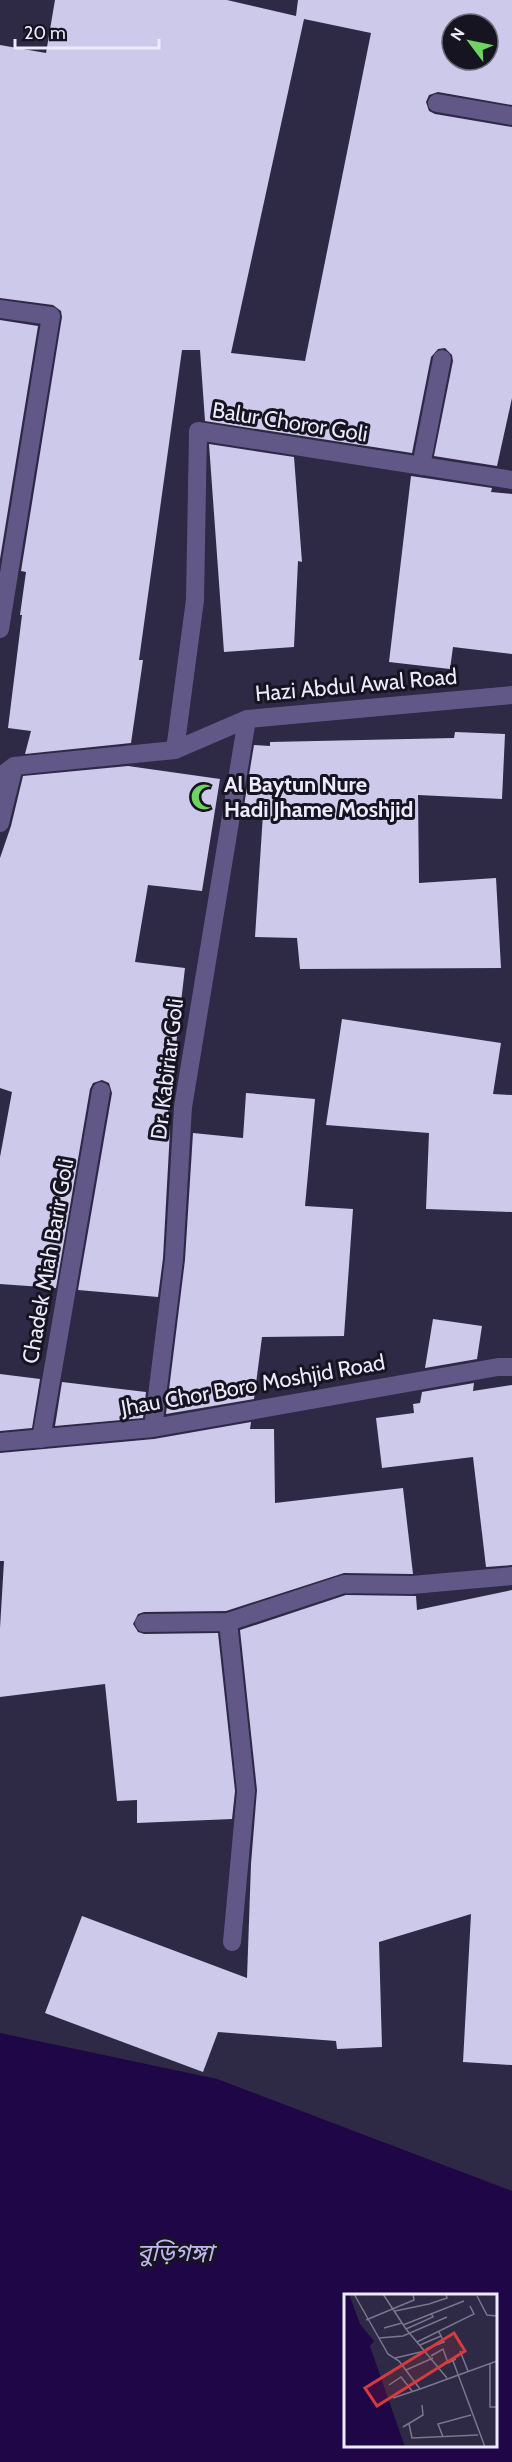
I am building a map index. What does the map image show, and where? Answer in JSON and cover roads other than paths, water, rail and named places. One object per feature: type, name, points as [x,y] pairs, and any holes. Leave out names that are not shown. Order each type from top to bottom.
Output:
[{"type":"street","points":[[437,103],[512,116]]},
{"type":"street","points":[[0,309],[51,316],[0,629]]},
{"type":"street","points":[[421,466],[442,359]]},
{"type":"street","name":"Balur Choror Goli","points":[[175,750],[195,600],[198,431],[512,480]]},
{"type":"street","name":"Hazi Abdul Awal Road","points":[[7,771],[175,750],[247,719],[512,695]]},
{"type":"street","name":"Dr. Kabiriar Goli","points":[[153,1428],[174,1259],[183,1107],[247,719]]},
{"type":"street","points":[[0,823],[7,771]]},
{"type":"street","name":"Chadek Miah Barir Goli","points":[[41,1439],[101,1090]]},
{"type":"street","name":"Jhau Chor Boro Moshjid Road","points":[[0,1442],[153,1428],[498,1367],[512,1367]]},
{"type":"street","points":[[144,1623],[228,1622],[344,1584],[412,1585],[512,1576]]},
{"type":"street","points":[[228,1622],[246,1791],[232,1942]]},
{"type":"water","name":"বুড়িগঙ্গা","points":[[0,2033],[217,2079],[512,2191],[512,2462],[0,2462]]},
{"type":"place","name":"Al Baytun Nure Hadi Jhame Moshjid","points":[[204,797]]}]
